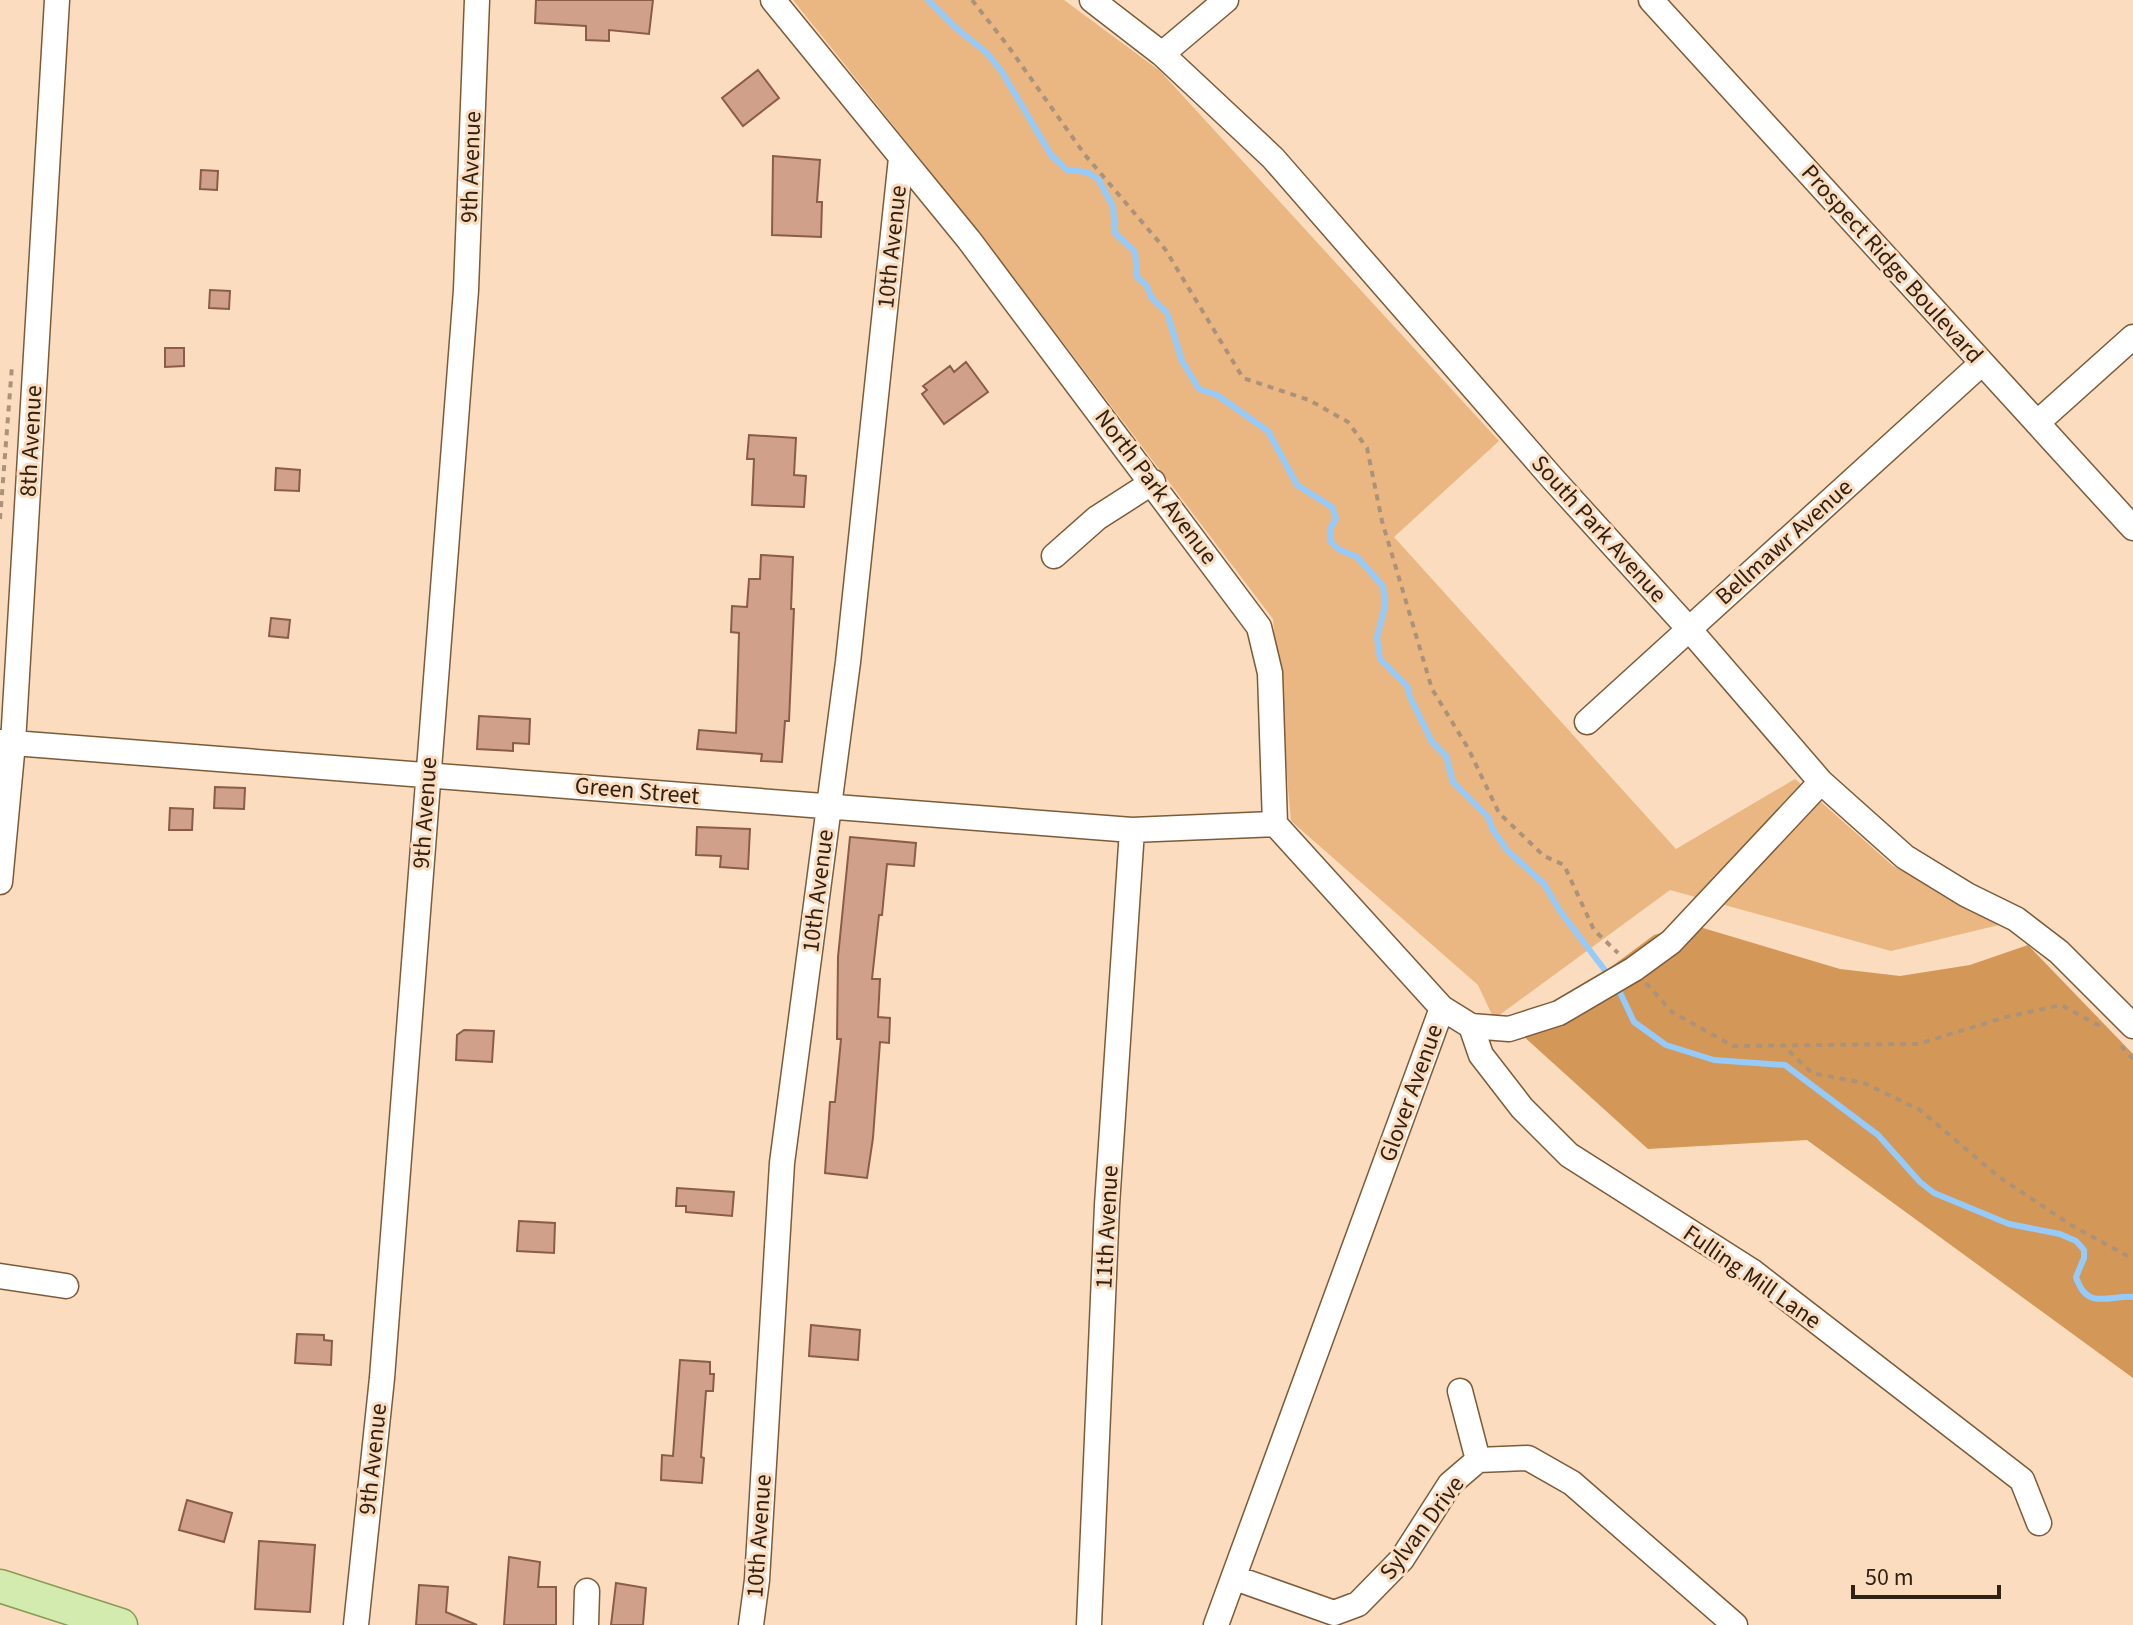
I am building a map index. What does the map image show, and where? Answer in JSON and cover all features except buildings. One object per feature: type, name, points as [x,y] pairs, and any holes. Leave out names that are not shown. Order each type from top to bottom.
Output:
[{"type":"main road","points":[[0,1586],[121,1625]]},
{"type":"street","name":"8th Avenue","points":[[0,882],[57,0]]},
{"type":"street","name":"9th Avenue","points":[[356,1625],[382,1378],[466,290],[477,0]]},
{"type":"street","name":"North Park Avenue","points":[[773,0],[969,240],[1259,627],[1270,673],[1275,824]]},
{"type":"street","name":"South Park Avenue","points":[[1092,0],[1162,54],[1273,158],[1821,782],[1905,857],[1967,895],[2016,919],[2059,952],[2125,1033]]},
{"type":"street","points":[[1162,54],[1226,0]]},
{"type":"street","name":"Prospect Ridge Boulevard","points":[[1651,0],[2133,528]]},
{"type":"street","name":"10th Avenue","points":[[751,1625],[757,1580],[782,1163],[848,662],[901,158]]},
{"type":"street","points":[[2037,423],[2133,337]]},
{"type":"street","name":"Bellmawr Avenue","points":[[1587,722],[1982,363]]},
{"type":"street","points":[[1054,556],[1097,518],[1153,482]]},
{"type":"street","name":"Green Street","points":[[7,742],[1132,830],[1275,824]]},
{"type":"street","name":"Glover Avenue","points":[[1216,1625],[1442,1008],[1471,1026],[1509,1029],[1559,1013],[1671,942],[1821,782]]},
{"type":"street","points":[[1275,824],[1442,1008]]},
{"type":"street","name":"11th Avenue","points":[[1089,1625],[1107,1205],[1132,830]]},
{"type":"street","name":"Fulling Mill Lane","points":[[1471,1026],[1481,1055],[1522,1108],[1569,1155],[1753,1272],[2022,1480],[2039,1523]]},
{"type":"street","points":[[0,1276],[66,1286]]},
{"type":"street","name":"Sylvan Drive","points":[[1460,1391],[1478,1460]]},
{"type":"street","name":"Sylvan Drive","points":[[1235,1578],[1334,1613],[1358,1604],[1402,1559],[1450,1484],[1478,1460],[1528,1458],[1572,1483],[1735,1625]]},
{"type":"street","points":[[586,1625],[587,1591]]},
{"type":"path","points":[[972,0],[1085,155],[1165,249],[1243,378],[1309,400],[1348,422],[1367,448],[1382,521],[1432,689],[1468,748],[1499,813],[1544,856],[1564,865],[1594,930],[1629,971],[1672,1012],[1733,1046],[1918,1044],[2006,1017],[2061,1005],[2109,1032]]},
{"type":"path","points":[[2125,1033],[2133,1059]]},
{"type":"path","points":[[1789,1051],[1812,1073],[1864,1083],[1920,1110],[1999,1177],[2071,1225],[2133,1259]]},
{"type":"shaded area","points":[[793,0],[1064,0],[1160,71],[1499,441],[1394,537],[1676,849],[1795,779],[1893,866],[2003,924],[1891,951],[1670,890],[1494,1019],[1478,985],[1291,821],[1273,619],[986,241]]},
{"type":"shaded area","points":[[1693,925],[1840,969],[1900,976],[1970,965],[2028,945],[2133,1054],[2133,1378],[1807,1140],[1648,1149],[1521,1034],[1654,935]]},
{"type":"waterway","points":[[928,0],[987,53],[1002,72],[1051,155],[1067,170],[1087,172],[1098,179],[1113,206],[1115,233],[1135,252],[1137,277],[1167,313],[1182,361],[1199,389],[1217,395],[1268,431],[1297,485],[1332,507],[1336,518],[1330,529],[1330,541],[1338,549],[1357,557],[1383,586],[1385,606],[1377,637],[1380,659],[1407,686],[1432,742],[1446,756],[1453,782],[1488,817],[1507,850],[1544,884],[1560,911],[1610,977]]},
{"type":"waterway","points":[[1617,986],[1634,1022],[1666,1045],[1714,1060],[1785,1065],[1878,1135],[1920,1182],[1934,1193],[2009,1224],[2060,1234],[2076,1241],[2084,1250],[2076,1277],[2086,1294],[2099,1299],[2133,1297]]}]
